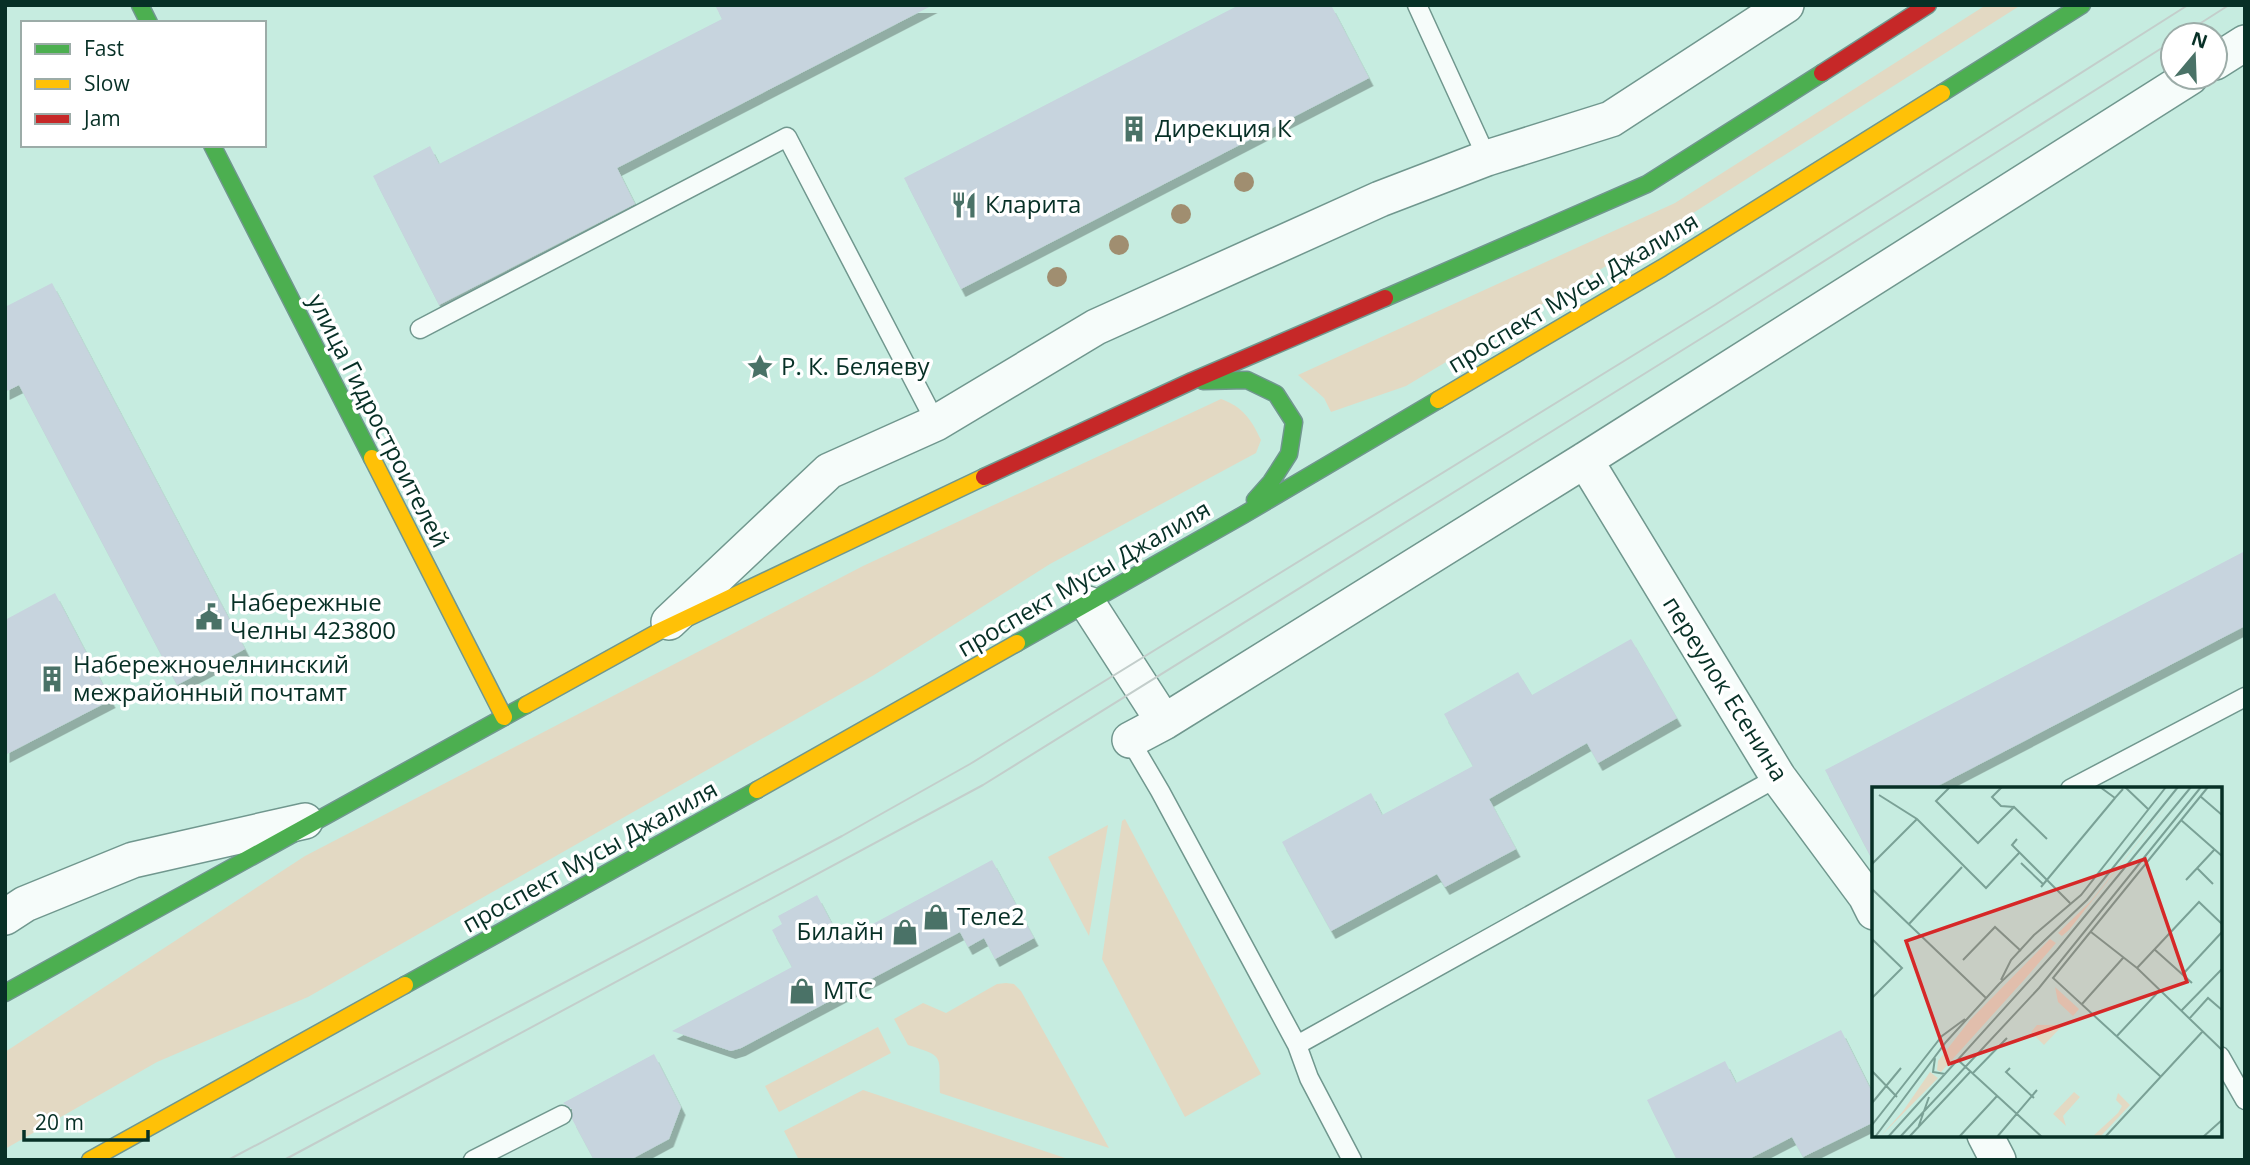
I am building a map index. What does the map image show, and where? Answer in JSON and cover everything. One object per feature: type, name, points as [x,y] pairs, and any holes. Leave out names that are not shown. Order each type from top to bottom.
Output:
[{"type":"main road","points":[[140,5],[148,21]]},
{"type":"main road","points":[[5,993],[658,632],[902,514],[1192,381],[1647,184],[1928,5]]},
{"type":"main road","name":"проспект Мусы Джалиля","points":[[91,1159],[784,775],[1243,515],[1662,268],[2082,5]]},
{"type":"main road","name":"улица Гидростроителей","points":[[213,147],[503,717]]},
{"type":"main road","points":[[1192,381],[1247,380],[1276,394],[1294,422],[1289,454],[1271,482],[1243,515]]},
{"type":"street","points":[[658,632],[829,471],[936,423],[1096,327],[1380,199],[1487,158],[1611,119],[1786,5]]},
{"type":"street","points":[[2229,53],[2245,43]]},
{"type":"street","points":[[1130,740],[1164,722],[1586,460],[1746,356],[2168,91]]},
{"type":"street","name":"переулок Есенина","points":[[1586,460],[1778,777],[1871,900]]},
{"type":"street","points":[[1088,604],[1164,722]]},
{"type":"street","points":[[5,917],[25,904],[133,860],[322,817]]},
{"type":"lane","points":[[1417,5],[1487,158]]},
{"type":"lane","points":[[420,329],[787,137],[936,423]]},
{"type":"lane","points":[[2075,787],[2245,697]]},
{"type":"lane","points":[[1130,740],[1297,1045],[1309,1078],[1352,1160]]},
{"type":"lane","points":[[1297,1045],[1778,777]]},
{"type":"lane","points":[[2222,1059],[2242,1088]]},
{"type":"lane","points":[[473,1160],[562,1115]]},
{"type":"shaded area","points":[[1986,5],[2021,5],[1671,227],[1406,386],[1331,412],[1324,398],[1298,375],[1675,203]]},
{"type":"shaded area","points":[[1221,399],[1241,410],[1254,426],[1261,440],[1256,453],[1050,564],[874,675],[308,997],[157,1062],[5,1149],[5,1052],[305,856],[863,566]]},
{"type":"shaded area","points":[[1125,819],[1261,1074],[1185,1117],[1102,959],[1122,821]]},
{"type":"shaded area","points":[[1108,825],[1089,936],[1048,857]]},
{"type":"shaded area","points":[[997,984],[1014,984],[1021,991],[1109,1148],[940,1093],[938,1059],[928,1052],[908,1045],[894,1019],[923,1003],[946,1013]]},
{"type":"shaded area","points":[[878,1027],[891,1053],[779,1112],[765,1086]]},
{"type":"shaded area","points":[[863,1090],[1071,1160],[799,1160],[784,1131]]},
{"type":"building","points":[[715,5],[933,5],[617,168],[635,204],[439,305],[373,176],[430,146],[439,164],[722,19]]},
{"type":"building","name":"Дирекция К","points":[[1239,5],[1331,5],[1369,78],[961,289],[904,178]]},
{"type":"building","points":[[52,283],[245,649],[177,685],[19,385],[5,392],[5,307]]},
{"type":"building","points":[[2245,551],[2245,626],[1936,787],[1872,787],[1872,859],[1825,770]]},
{"type":"building","name":"Набережночелнинский межрайонный почтамт","points":[[55,593],[111,700],[5,755],[5,620]]},
{"type":"building","points":[[1631,639],[1677,718],[1598,763],[1587,743],[1489,799],[1516,849],[1445,887],[1437,874],[1331,931],[1282,842],[1371,793],[1382,815],[1473,766],[1444,714],[1518,672],[1532,695]]},
{"type":"building","points":[[992,860],[1034,938],[995,959],[984,938],[968,947],[960,932],[741,1048],[731,1051],[672,1031],[792,967],[772,930],[782,924],[778,916],[817,895],[841,941]]},
{"type":"building","points":[[1841,1030],[1872,1092],[1872,1123],[1803,1157],[1792,1137],[1747,1160],[1677,1160],[1647,1100],[1725,1061],[1736,1083]]},
{"type":"building","points":[[654,1054],[681,1107],[669,1139],[630,1160],[594,1160],[572,1119],[572,1109],[563,1103]]},
{"type":"tram line","points":[[228,1160],[842,836],[970,764],[1715,305],[2188,5]]},
{"type":"tram line","points":[[2204,21],[2229,5]]},
{"type":"tram line","points":[[284,1160],[983,785],[1726,323],[2159,50]]},
{"type":"traffic: fast","points":[[140,5],[148,21]]},
{"type":"traffic: fast","points":[[1942,93],[2082,5]]},
{"type":"traffic: fast","points":[[1385,298],[1647,184],[1822,73]]},
{"type":"traffic: fast","points":[[213,147],[372,458]]},
{"type":"traffic: fast","points":[[1203,381],[1247,380],[1276,394],[1294,422],[1289,454],[1271,482],[1255,500]]},
{"type":"traffic: fast","points":[[1017,643],[1243,515],[1438,400]]},
{"type":"traffic: fast","points":[[5,993],[526,705]]},
{"type":"traffic: fast","points":[[405,985],[757,790]]},
{"type":"traffic: slow","points":[[1438,400],[1662,268],[1942,93]]},
{"type":"traffic: slow","points":[[372,458],[504,717]]},
{"type":"traffic: slow","points":[[526,705],[658,632],[984,477]]},
{"type":"traffic: slow","points":[[757,790],[1017,643]]},
{"type":"traffic: slow","points":[[90,1160],[405,985]]},
{"type":"traffic: jam","points":[[1822,73],[1928,5]]},
{"type":"traffic: jam","points":[[984,477],[1192,381],[1385,298]]},
{"type":"place","name":"Дирекция К","points":[[1134,129]]},
{"type":"place","name":"Кларита","points":[[964,205]]},
{"type":"place","name":"Р. К. Беляеву","points":[[760,367]]},
{"type":"place","name":"Набережные Челны 423800","points":[[209,617]]},
{"type":"place","name":"Набережночелнинский межрайонный почтамт","points":[[52,679]]},
{"type":"place","name":"Теле2","points":[[936,917]]},
{"type":"place","name":"Билайн","points":[[905,932]]},
{"type":"place","name":"МТС","points":[[802,991]]}]
